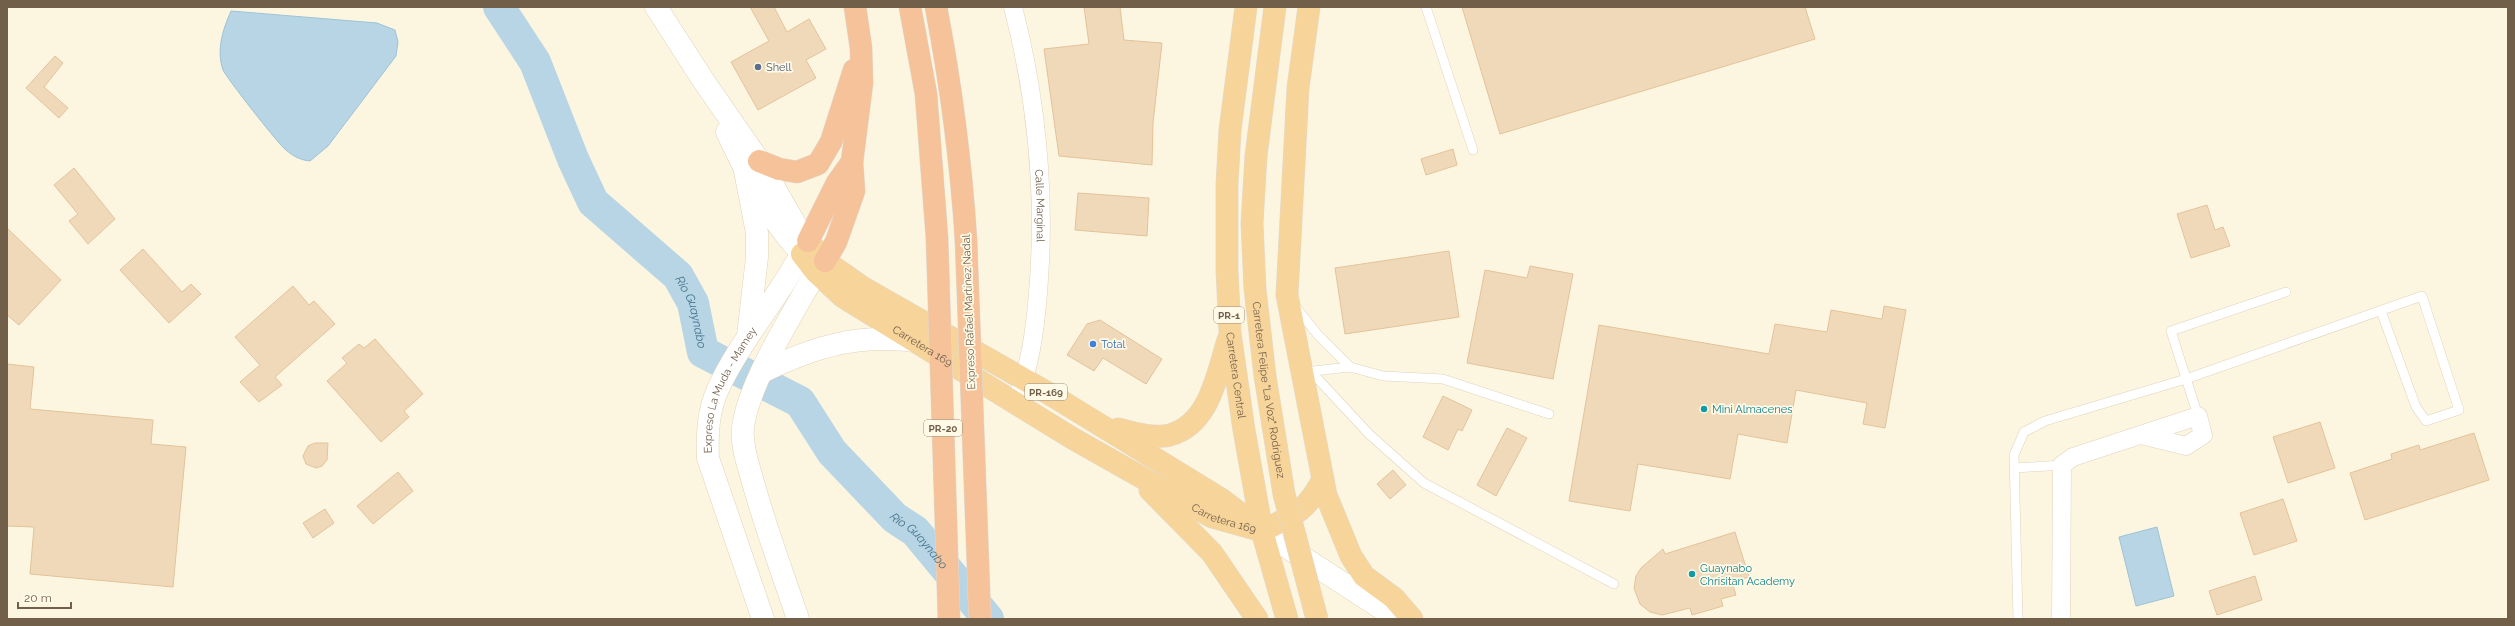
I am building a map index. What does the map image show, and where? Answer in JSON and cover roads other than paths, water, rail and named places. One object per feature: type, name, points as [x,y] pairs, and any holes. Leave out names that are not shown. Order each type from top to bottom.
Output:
[{"type":"highway","points":[[820,266],[836,242],[854,191],[852,162],[862,83],[861,48],[855,7]]},
{"type":"highway","name":"PR-20","points":[[910,7],[926,94],[937,238],[949,619]]},
{"type":"highway","name":"Expreso Rafael Martínez Nadal","points":[[936,7],[951,85],[960,154],[966,240],[980,619]]},
{"type":"highway","name":"Carretera Central","points":[[1246,7],[1230,130],[1227,184],[1230,333],[1244,430],[1262,531],[1287,619]]},
{"type":"highway","name":"Carretera Felipe \"La Voz\" Rodríguez","points":[[1275,7],[1256,156],[1252,223],[1255,289],[1265,376],[1284,494],[1317,619]]},
{"type":"highway","points":[[1310,7],[1298,95],[1287,295],[1326,496],[1351,556],[1364,576],[1394,598],[1412,619]]},
{"type":"highway","points":[[752,166],[797,172],[818,164],[831,142],[861,48]]},
{"type":"highway","points":[[805,248],[837,183],[852,162]]},
{"type":"highway","name":"Carretera 169","points":[[805,248],[843,297],[1015,403],[1212,517],[1262,531]]},
{"type":"highway","name":"Carretera 169","points":[[820,266],[868,291],[1100,424],[1221,499],[1262,531]]},
{"type":"highway","points":[[1100,424],[1146,435],[1170,435],[1193,423],[1210,397],[1230,333]]},
{"type":"highway","points":[[1136,474],[1147,488],[1212,553],[1257,619]]},
{"type":"highway","points":[[1262,531],[1298,514],[1313,498],[1323,479]]},
{"type":"main road","name":"Carretera 169","points":[[656,7],[703,80],[752,166],[800,231],[805,248]]},
{"type":"main road","points":[[748,339],[757,257],[757,233],[752,166]]},
{"type":"main road","name":"Expreso La Muda - Mamey","points":[[763,619],[708,458],[710,417],[718,389],[748,339],[782,289],[805,248]]},
{"type":"main road","name":"Expreso La Muda - Mamey","points":[[798,619],[757,500],[744,444],[742,428],[747,409],[762,372],[820,266]]},
{"type":"main road","points":[[762,372],[800,354],[829,345],[890,338],[916,341]]},
{"type":"main road","points":[[1262,531],[1398,619]]},
{"type":"street","name":"Calle Marginal","points":[[1013,7],[1032,97],[1040,171],[1042,250],[1036,315],[1025,380],[1015,403]]},
{"type":"street","points":[[2061,619],[2062,465],[2073,457],[2140,435],[2198,416],[2202,435],[2186,446],[2140,435]]},
{"type":"lane","points":[[1426,7],[1473,150]]},
{"type":"lane","points":[[2198,416],[2171,331],[2286,292]]},
{"type":"lane","points":[[1287,295],[1318,335],[1350,368]]},
{"type":"lane","points":[[2018,619],[2014,455],[2024,432],[2045,420],[2186,380],[2422,296],[2459,410],[2426,422],[2416,407],[2381,311]]},
{"type":"lane","points":[[1301,372],[1350,368],[1383,376],[1443,379],[1548,414]]},
{"type":"lane","points":[[1301,372],[1317,378],[1370,434],[1424,483],[1614,584]]},
{"type":"lane","points":[[2015,468],[2062,465]]},
{"type":"water","points":[[231,11],[377,23],[395,30],[398,42],[396,56],[328,146],[310,161],[303,160],[286,150],[273,136],[223,70],[220,47],[225,25]]},
{"type":"water","points":[[2157,527],[2174,596],[2136,606],[2119,537]]},
{"type":"waterway","name":"Río Guaynabo","points":[[499,7],[535,62],[573,159],[593,202],[678,276],[693,303],[703,352],[800,402],[832,452],[895,518],[915,531],[988,619]]},
{"type":"place","name":"Shell","points":[[758,67]]},
{"type":"place","name":"Total","points":[[1093,344]]},
{"type":"place","name":"Mini Almacenes","points":[[1704,409]]},
{"type":"place","name":"Guaynabo Chrisitan Academy","points":[[1692,574]]}]
